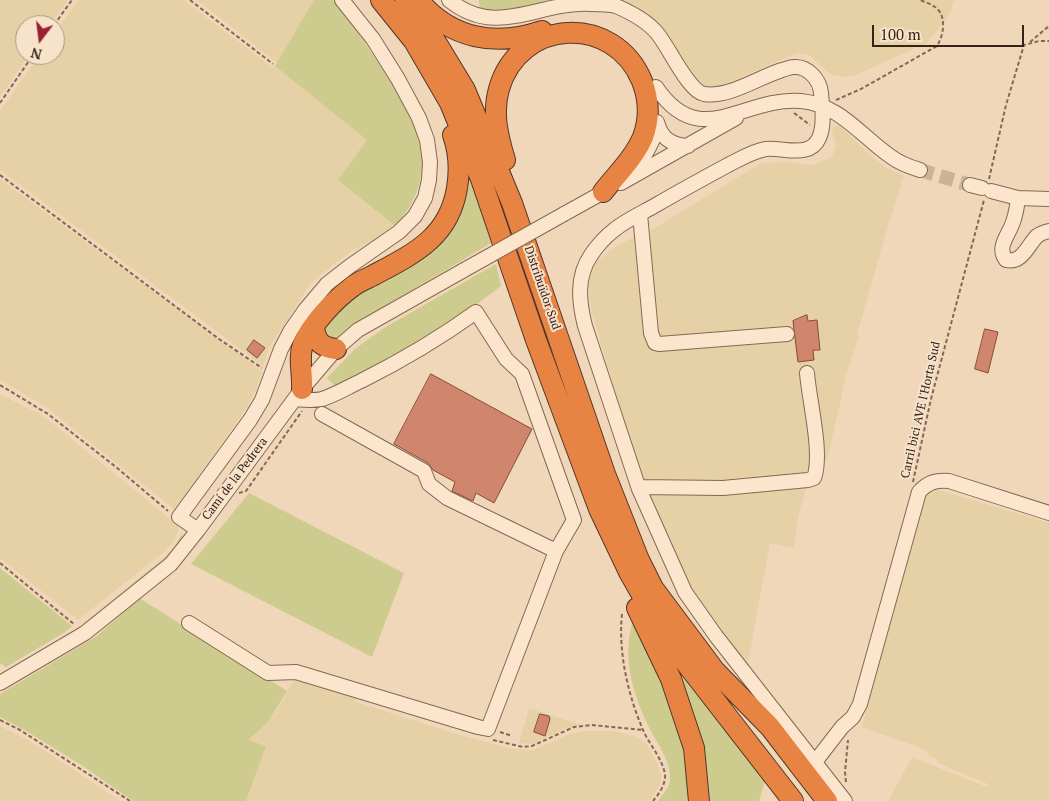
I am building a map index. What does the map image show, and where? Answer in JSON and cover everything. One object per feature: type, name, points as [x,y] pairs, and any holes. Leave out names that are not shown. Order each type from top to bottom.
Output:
[{"type":"highway","points":[[300,399],[300,353],[304,343],[322,315],[352,287],[426,245],[439,232],[450,215],[456,196],[460,175],[457,147],[443,108],[380,0]]},
{"type":"highway","name":"Distribuïdor Sud","points":[[380,0],[414,41],[450,102],[481,179],[536,340]]},
{"type":"highway","name":"Distribuïdor Sud","points":[[405,0],[428,29],[465,90],[512,203],[605,474],[639,560],[653,588]]},
{"type":"highway","points":[[418,0],[427,11],[445,24],[464,33],[483,38],[506,40],[525,37],[552,27],[572,25],[605,30],[619,37],[643,59],[651,74],[656,87],[658,125]]},
{"type":"highway","points":[[512,203],[513,184],[496,126],[496,107],[499,89],[505,72],[517,56],[542,38],[555,34],[579,33],[593,36],[616,46],[630,61],[647,94],[648,113],[643,136],[612,185]]},
{"type":"highway","points":[[314,327],[315,338],[321,346],[336,349]]},
{"type":"highway","points":[[536,340],[592,514],[671,679],[694,748],[699,801]]},
{"type":"highway","points":[[536,340],[599,509],[633,579],[682,658],[793,801]]},
{"type":"highway","points":[[653,588],[688,646],[808,801]]},
{"type":"highway","points":[[653,588],[714,671],[770,727],[827,801]]},
{"type":"street","points":[[198,530],[179,517],[250,420],[262,400],[280,350],[291,330],[327,284],[399,232],[415,216],[425,198],[430,162],[427,140],[419,118],[398,79],[372,38],[342,0]]},
{"type":"street","points":[[449,0],[466,12],[490,19],[551,7],[584,3],[614,6],[638,17],[655,31],[669,49],[688,82],[703,94],[717,94],[738,88],[794,67],[804,68],[818,81],[821,88],[821,133],[819,140],[813,146],[800,151],[766,149],[753,153],[708,175],[615,229],[590,256],[580,285],[580,306],[639,487],[685,592],[716,636],[815,762],[846,795]]},
{"type":"street","points":[[616,46],[634,57],[645,73],[652,93],[654,115],[662,136],[673,143],[688,146]]},
{"type":"street","points":[[656,87],[670,105],[682,113],[698,119],[715,120],[753,107],[787,100],[822,106],[839,114],[890,157],[920,170]]},
{"type":"street","points":[[612,185],[688,146],[753,107]]},
{"type":"street","points":[[612,185],[640,156],[651,133],[662,119],[682,113]]},
{"type":"street","name":"Camí de la Pedrera","points":[[0,683],[85,633],[170,564],[300,399],[336,349],[358,330],[612,185]]},
{"type":"street","points":[[983,189],[1018,198],[1049,199]]},
{"type":"street","points":[[1018,198],[1014,219],[1003,242],[1003,256],[1006,260],[1014,261],[1020,258],[1039,234],[1049,231]]},
{"type":"street","points":[[640,214],[651,333],[655,343],[787,334]]},
{"type":"street","points":[[189,623],[268,673],[296,672],[478,727],[488,728],[556,551],[574,520],[522,374],[506,359],[476,312],[419,350],[384,370],[322,399],[308,401],[300,399]]},
{"type":"street","points":[[639,487],[723,488],[814,478],[817,471],[815,436],[807,373]]},
{"type":"street","points":[[322,414],[424,471],[429,484],[447,498],[556,551]]},
{"type":"street","points":[[815,762],[842,727],[858,711],[919,492],[934,481],[949,481],[1049,512]]},
{"type":"path","points":[[61,15],[72,0]]},
{"type":"path","points":[[190,0],[273,64]]},
{"type":"path","points":[[822,106],[861,89],[937,46],[942,33],[942,16],[937,8],[920,0]]},
{"type":"path","points":[[1028,44],[1049,26]]},
{"type":"path","points":[[1028,44],[1049,41]]},
{"type":"path","name":"Carril bici AVE l'Horta Sud","points":[[912,485],[983,189],[1024,45],[1028,44]]},
{"type":"path","points":[[0,103],[26,65]]},
{"type":"path","points":[[0,175],[219,339],[271,375]]},
{"type":"path","points":[[0,385],[48,414],[175,516],[179,517]]},
{"type":"path","points":[[235,491],[239,493],[246,491],[300,399]]},
{"type":"path","points":[[0,563],[85,633]]},
{"type":"path","points":[[622,614],[620,629],[627,682],[643,730],[663,767],[665,776],[659,793],[652,801]]},
{"type":"path","points":[[0,720],[37,740],[130,801]]},
{"type":"path","points":[[846,795],[845,772],[848,723]]},
{"type":"shaded area","points":[[0,0],[68,0],[57,15],[15,15],[15,65],[22,65],[0,97]]},
{"type":"shaded area","points":[[78,0],[184,0],[273,68],[275,66],[367,140],[339,180],[394,225],[376,240],[355,249],[311,283],[268,349],[263,366],[0,170],[0,111],[32,65],[65,65],[65,19]]},
{"type":"shaded area","points":[[197,0],[314,0],[277,63]]},
{"type":"shaded area","points":[[314,0],[333,0],[363,40],[390,81],[418,131],[422,150],[419,185],[410,207],[394,225],[338,180],[367,140],[275,66]]},
{"type":"shaded area","points":[[479,0],[565,0],[503,14],[480,14]]},
{"type":"shaded area","points":[[619,0],[954,0],[950,14],[927,43],[853,76],[843,77],[830,74],[809,55],[797,53],[721,86],[710,88],[700,85],[660,25]]},
{"type":"shaded area","points":[[839,125],[872,157],[885,167],[904,176],[857,335],[859,336],[847,372],[828,457],[816,468],[807,485],[798,518],[794,548],[770,543],[747,668],[694,594],[651,500],[631,446],[592,313],[589,293],[590,277],[596,262],[610,250],[648,232],[761,163],[785,162],[813,165],[832,157],[836,146],[832,131],[833,127]]},
{"type":"shaded area","points":[[466,165],[493,242],[373,313],[331,342],[323,336],[326,321],[353,295],[430,247]]},
{"type":"shaded area","points":[[0,179],[262,371],[249,404],[175,510],[46,407],[0,380]]},
{"type":"shaded area","points":[[496,264],[501,286],[443,330],[336,387],[327,378],[355,349],[384,328]]},
{"type":"shaded area","points":[[0,394],[42,415],[179,526],[175,540],[164,552],[78,620],[0,558]]},
{"type":"shaded area","points":[[929,487],[1049,523],[1049,801],[888,801],[912,757],[987,787],[988,784],[937,763],[938,760],[930,756],[923,749],[862,727],[886,630],[924,496]]},
{"type":"shaded area","points":[[249,493],[404,573],[372,657],[191,564]]},
{"type":"shaded area","points":[[182,534],[184,539],[181,545],[163,562],[86,624],[84,623],[163,559],[173,549]]},
{"type":"shaded area","points":[[0,568],[72,626],[6,667],[0,663]]},
{"type":"shaded area","points":[[139,598],[287,691],[268,722],[248,740],[266,746],[246,801],[133,801],[83,766],[0,717],[0,694],[97,636]]},
{"type":"shaded area","points":[[632,624],[657,660],[676,709],[694,801],[658,801],[670,781],[669,768],[639,705],[631,679],[628,651]]},
{"type":"shaded area","points":[[668,645],[766,777],[759,801],[706,801]]},
{"type":"shaded area","points":[[295,678],[357,696],[356,702],[463,736],[514,749],[533,750],[567,735],[582,731],[615,731],[637,737],[646,743],[655,759],[661,774],[661,780],[649,801],[246,801],[266,746],[247,740],[268,722]]},
{"type":"shaded area","points":[[529,708],[581,725],[565,729],[532,744],[519,743]]},
{"type":"shaded area","points":[[0,726],[30,741],[121,801],[0,801]]},
{"type":"building","points":[[807,315],[808,321],[817,320],[820,350],[813,350],[814,360],[798,362],[793,321]]},
{"type":"building","points":[[985,329],[998,332],[988,373],[975,369]]},
{"type":"building","points":[[254,340],[265,348],[257,358],[247,350]]},
{"type":"building","points":[[431,374],[532,429],[494,503],[476,493],[473,501],[452,491],[455,482],[433,470],[428,463],[394,444]]},
{"type":"building","points":[[540,714],[549,716],[550,719],[545,736],[534,732]]},
{"type":"tunnel","points":[[920,170],[970,185]]}]
